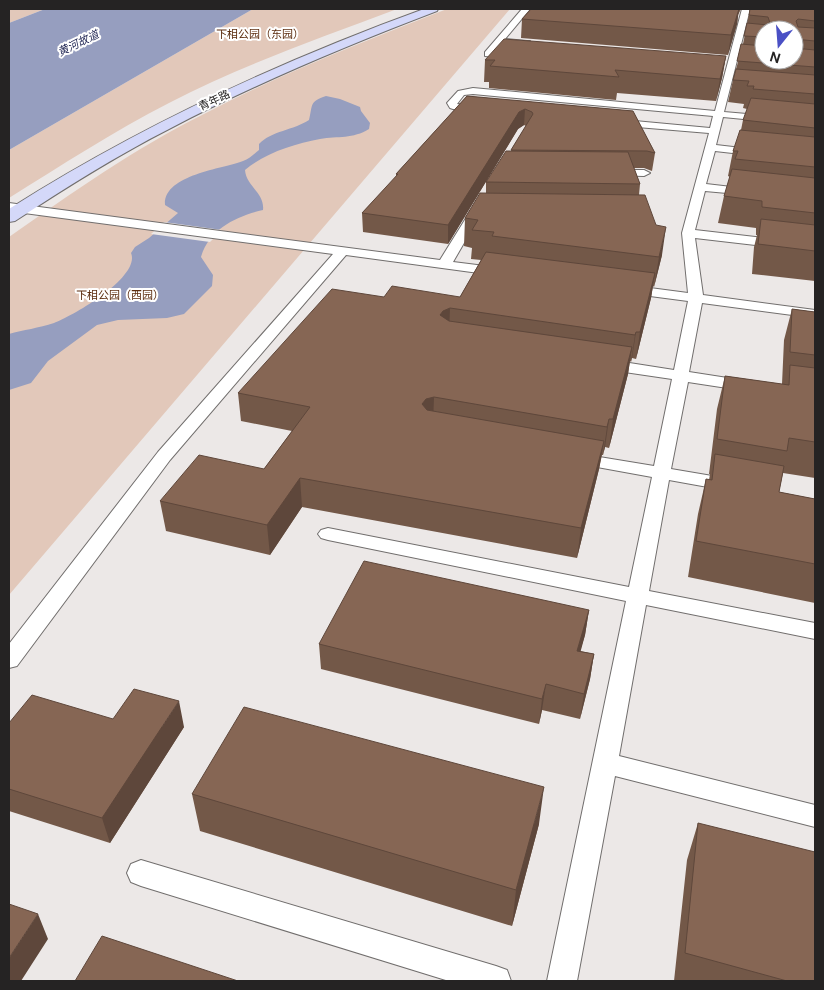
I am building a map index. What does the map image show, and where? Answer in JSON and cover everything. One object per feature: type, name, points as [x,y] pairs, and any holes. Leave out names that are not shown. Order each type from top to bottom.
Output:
[{"type":"street","name":"青年路","points":[[9,217],[13,207],[154,118],[277,61],[413,9]]},
{"type":"street","name":"青年路","points":[[13,207],[182,115],[298,61],[433,9]]},
{"type":"lane","points":[[562,981],[696,298],[688,233],[715,131],[731,86],[730,74],[738,60],[743,39],[742,24],[746,9]]},
{"type":"lane","points":[[526,57],[488,54],[527,13]]},
{"type":"lane","points":[[734,19],[742,24]]},
{"type":"lane","points":[[499,41],[538,44]]},
{"type":"lane","points":[[724,59],[738,60]]},
{"type":"lane","points":[[720,73],[730,74]]},
{"type":"lane","points":[[490,110],[453,106],[452,103],[461,93],[473,91],[715,131],[768,153]]},
{"type":"lane","points":[[607,121],[715,131],[815,123]]},
{"type":"lane","points":[[596,173],[644,173]]},
{"type":"lane","points":[[700,186],[758,193]]},
{"type":"lane","points":[[444,265],[479,215],[482,201]]},
{"type":"lane","points":[[13,207],[512,274]]},
{"type":"lane","points":[[688,233],[815,248]]},
{"type":"lane","points":[[9,660],[164,456],[343,251]]},
{"type":"lane","points":[[618,288],[815,314]]},
{"type":"lane","points":[[593,363],[767,389]]},
{"type":"lane","points":[[557,454],[748,488]]},
{"type":"lane","points":[[328,534],[815,631]]},
{"type":"lane","points":[[604,763],[815,816]]},
{"type":"lane","points":[[141,873],[496,981]]},
{"type":"green space","points":[[9,9],[45,9],[9,23]]},
{"type":"green space","name":"下相公园（东园）","points":[[253,9],[397,9],[282,53],[197,89],[128,125],[9,198],[9,150]]},
{"type":"green space","name":"下相公园（西园）","points":[[447,9],[510,9],[9,595],[9,237],[104,172],[178,127],[294,71]]},
{"type":"water","name":"黄河故道","points":[[45,9],[253,9],[9,150],[9,23]]},
{"type":"water","points":[[326,96],[360,107],[370,123],[369,129],[351,136],[320,139],[290,147],[271,154],[245,170],[246,176],[261,199],[263,210],[234,220],[217,231],[210,239],[201,257],[213,275],[212,286],[184,314],[167,318],[118,320],[97,325],[48,361],[31,383],[9,390],[9,334],[54,323],[103,294],[126,273],[131,263],[131,253],[135,247],[149,238],[178,213],[165,205],[167,195],[173,187],[195,175],[247,159],[259,150],[259,144],[270,136],[309,120],[314,102]]},
{"type":"pier","points":[[164,222],[222,230],[210,242],[151,234]]},
{"type":"building","points":[[531,9],[739,9],[731,35],[522,19]]},
{"type":"building","points":[[750,9],[815,9],[815,21],[798,19],[769,20],[768,17],[749,15]]},
{"type":"building","points":[[747,23],[754,24],[754,36],[744,36]]},
{"type":"building","points":[[804,27],[815,28],[815,41],[804,40]]},
{"type":"building","points":[[504,39],[726,56],[720,79],[615,70],[619,77],[490,66],[495,60],[485,60]]},
{"type":"building","points":[[741,44],[754,45],[754,62],[737,61]]},
{"type":"building","points":[[804,49],[815,50],[815,67],[804,66]]},
{"type":"building","points":[[736,69],[815,75],[815,94],[753,89],[754,86],[747,86],[749,81],[733,80]]},
{"type":"building","points":[[467,96],[633,111],[655,153],[647,151],[511,150],[533,114],[525,109],[519,112],[448,225],[362,213]]},
{"type":"building","points":[[751,98],[815,104],[815,128],[743,120]]},
{"type":"building","points":[[740,130],[815,137],[815,167],[735,159],[738,151],[733,151]]},
{"type":"building","points":[[506,151],[628,152],[640,184],[486,182]]},
{"type":"building","points":[[732,169],[815,178],[815,213],[762,207],[762,201],[724,196]]},
{"type":"building","points":[[480,193],[645,195],[656,225],[666,227],[659,257],[492,236],[494,232],[472,230],[478,220],[465,218]]},
{"type":"building","points":[[761,219],[815,225],[815,251],[758,244]]},
{"type":"building","points":[[486,252],[655,273],[640,332],[636,332],[635,335],[450,308],[443,311],[440,315],[449,321],[632,347],[613,419],[609,419],[607,427],[434,397],[426,399],[422,404],[427,410],[604,441],[581,528],[300,478],[267,525],[160,501],[199,455],[264,469],[310,407],[238,393],[332,289],[384,297],[392,286],[460,297]]},
{"type":"building","points":[[792,309],[815,312],[815,355],[790,352]]},
{"type":"building","points":[[790,365],[815,368],[815,442],[789,438],[787,451],[717,439],[725,376],[789,385]]},
{"type":"building","points":[[715,454],[784,466],[779,492],[815,499],[815,564],[696,541],[706,479],[712,480]]},
{"type":"building","points":[[364,561],[589,610],[577,651],[594,654],[584,694],[546,684],[542,699],[319,644]]},
{"type":"building","points":[[134,689],[179,701],[102,818],[9,789],[9,723],[32,695],[113,719]]},
{"type":"building","points":[[244,707],[544,787],[516,890],[192,794]]},
{"type":"building","points":[[698,823],[815,852],[815,981],[787,981],[685,953]]},
{"type":"building","points":[[9,904],[38,914],[9,958]]},
{"type":"building","points":[[102,936],[238,981],[75,981]]}]
